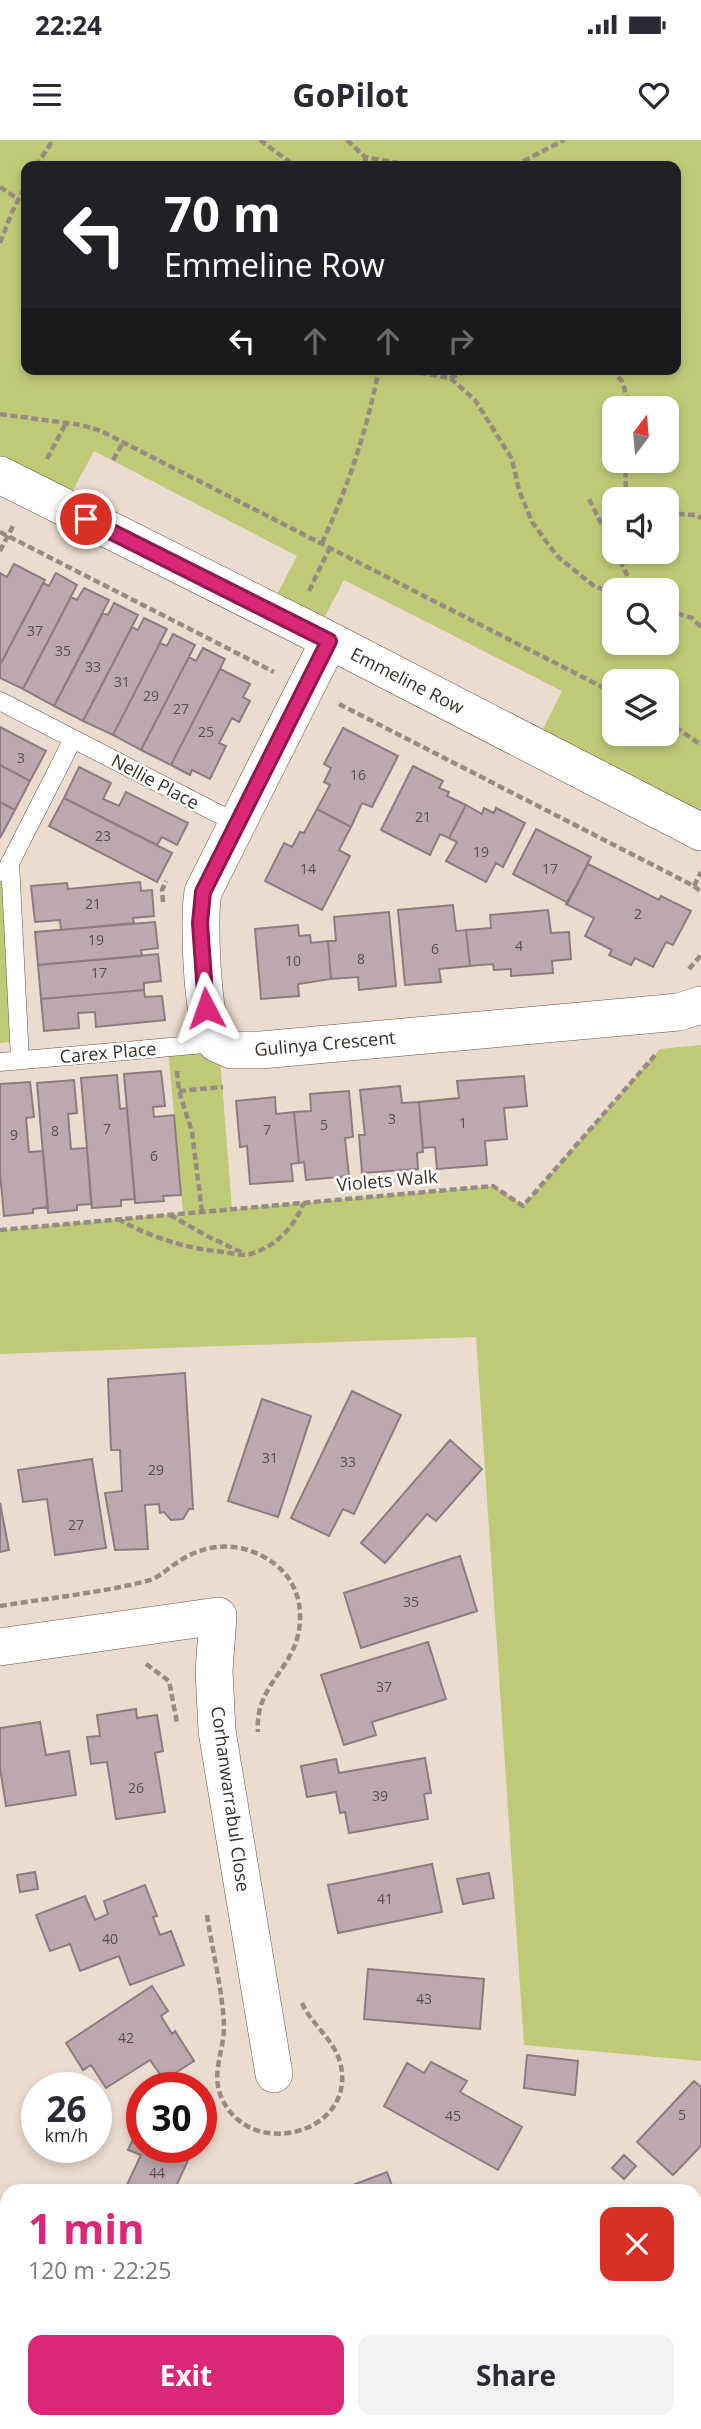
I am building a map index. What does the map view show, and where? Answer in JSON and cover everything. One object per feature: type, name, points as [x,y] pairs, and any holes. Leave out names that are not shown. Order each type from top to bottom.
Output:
[{"type":"street","name":"Emmeline Row","points":[[0,475],[701,832]]},
{"type":"street","points":[[216,1043],[208,1026],[200,912],[207,883],[329,641]]},
{"type":"street","name":"Gulinya Crescent","points":[[216,1043],[241,1051],[261,1050],[660,1014],[690,1010],[701,1005]]},
{"type":"street","name":"Corhanwarrabul Close","points":[[0,1647],[218,1616],[214,1671],[217,1731],[274,2074]]},
{"type":"lane","name":"Nellie Place","points":[[0,701],[238,824]]},
{"type":"lane","points":[[0,883],[73,739]]},
{"type":"lane","points":[[10,862],[20,1060]]},
{"type":"lane","name":"Carex Place","points":[[0,1062],[216,1043]]},
{"type":"path","points":[[39,161],[53,140]]},
{"type":"path","points":[[260,140],[288,161]]},
{"type":"path","points":[[347,140],[365,157],[387,161]]},
{"type":"path","points":[[523,161],[564,140]]},
{"type":"path","points":[[365,157],[365,161]]},
{"type":"path","points":[[0,187],[18,200]]},
{"type":"path","points":[[0,243],[21,194]]},
{"type":"path","points":[[322,543],[348,486],[370,414],[378,375]]},
{"type":"path","points":[[433,375],[450,378],[475,400],[512,459],[519,490],[532,522],[558,556],[595,587],[602,589]]},
{"type":"path","points":[[450,378],[457,375]]},
{"type":"path","points":[[616,375],[622,381],[626,396]]},
{"type":"path","points":[[0,414],[91,427],[124,441],[602,687]]},
{"type":"path","points":[[47,460],[66,423]]},
{"type":"path","points":[[113,460],[124,441]]},
{"type":"path","points":[[589,499],[602,524]]},
{"type":"path","points":[[0,551],[19,513]]},
{"type":"path","points":[[679,514],[701,517]]},
{"type":"path","points":[[0,532],[282,676]]},
{"type":"path","points":[[308,593],[330,547]]},
{"type":"path","points":[[679,614],[692,618],[701,627]]},
{"type":"path","points":[[336,702],[701,892]]},
{"type":"path","points":[[679,730],[701,746]]},
{"type":"path","points":[[694,886],[701,872]]},
{"type":"path","points":[[175,1047],[179,1091],[192,1132],[202,1212]]},
{"type":"path","name":"Violets Walk","points":[[0,1230],[493,1186],[523,1206],[660,1049]]},
{"type":"path","points":[[117,1219],[163,1241],[210,1251],[247,1255],[272,1244],[290,1229],[304,1203]]},
{"type":"path","points":[[169,1215],[247,1255]]},
{"type":"green space","points":[[0,140],[701,140],[701,832],[534,747],[562,691],[344,580],[324,618],[269,610],[297,556],[94,451],[64,507],[0,475]]},
{"type":"green space","points":[[10,862],[20,1041],[0,1043],[0,883]]},
{"type":"green space","points":[[219,1045],[232,1209],[493,1186],[524,1205],[660,1049],[701,1045],[701,2061],[524,2045],[476,1337],[0,1354],[0,1230],[183,1213],[168,1048]]},
{"type":"building","points":[[14,564],[45,580],[0,665],[0,573],[7,577]]},
{"type":"building","points":[[56,573],[77,585],[23,689],[0,678],[0,665],[43,583],[49,586]]},
{"type":"building","points":[[84,588],[109,600],[54,706],[23,689],[71,597],[77,600]]},
{"type":"building","points":[[114,603],[138,615],[83,721],[54,706],[103,613],[108,615]]},
{"type":"building","points":[[144,618],[167,629],[113,735],[83,721],[132,627],[138,630]]},
{"type":"building","points":[[173,634],[195,645],[141,750],[113,735],[160,643],[167,646]]},
{"type":"building","points":[[203,648],[225,659],[171,765],[141,750],[189,657],[196,661]]},
{"type":"building","points":[[220,669],[250,684],[243,697],[250,701],[239,722],[232,718],[219,743],[226,746],[210,779],[192,770],[190,775],[171,765]]},
{"type":"building","points":[[0,727],[46,751],[30,781],[0,765]]},
{"type":"building","points":[[343,728],[398,756],[372,807],[362,803],[351,827],[317,809],[330,785],[324,782],[331,768],[324,764]]},
{"type":"building","points":[[0,765],[30,781],[15,810],[0,802]]},
{"type":"building","points":[[413,766],[443,781],[439,788],[449,792],[447,796],[466,805],[449,838],[440,834],[430,855],[381,830]]},
{"type":"building","points":[[79,767],[111,783],[103,799],[119,806],[126,792],[188,823],[177,845],[162,837],[157,845],[64,798]]},
{"type":"building","points":[[64,798],[172,853],[157,882],[49,826]]},
{"type":"building","points":[[0,802],[15,810],[0,838]]},
{"type":"building","points":[[466,805],[482,814],[484,808],[494,813],[496,808],[525,823],[503,867],[496,863],[486,882],[446,861],[457,842],[449,838]]},
{"type":"building","points":[[317,809],[351,827],[339,850],[350,856],[322,910],[265,881],[284,843],[292,847],[300,832],[304,833]]},
{"type":"building","points":[[536,829],[591,857],[568,903],[513,874]]},
{"type":"building","points":[[588,864],[659,900],[661,896],[691,911],[673,945],[666,942],[653,967],[635,958],[631,965],[609,955],[612,950],[585,936],[594,918],[566,904]]},
{"type":"building","points":[[140,882],[141,891],[152,890],[154,916],[133,918],[134,923],[61,930],[60,920],[35,922],[31,886],[67,883],[68,889]]},
{"type":"building","points":[[453,905],[456,931],[466,930],[470,966],[439,969],[441,982],[405,985],[398,910]]},
{"type":"building","points":[[548,910],[551,933],[569,932],[571,959],[552,961],[553,973],[511,976],[511,969],[494,970],[493,964],[470,966],[466,930],[491,928],[490,915]]},
{"type":"building","points":[[389,912],[396,986],[359,990],[358,977],[331,979],[328,941],[336,941],[334,917]]},
{"type":"building","points":[[155,922],[158,948],[141,950],[142,956],[38,965],[35,932]]},
{"type":"building","points":[[298,925],[299,936],[310,935],[311,943],[328,941],[331,979],[298,984],[299,996],[261,999],[255,929]]},
{"type":"building","points":[[158,954],[161,981],[144,983],[144,990],[41,999],[38,965]]},
{"type":"building","points":[[144,990],[145,997],[162,996],[165,1020],[96,1027],[95,1012],[78,1013],[79,1028],[44,1031],[41,999]]},
{"type":"building","points":[[161,1071],[165,1106],[153,1107],[154,1117],[174,1115],[181,1195],[163,1196],[164,1201],[135,1203],[124,1074]]},
{"type":"building","points":[[117,1075],[120,1109],[127,1108],[135,1199],[121,1200],[121,1206],[92,1208],[81,1078]]},
{"type":"building","points":[[524,1076],[527,1106],[504,1108],[507,1139],[485,1141],[487,1165],[437,1169],[435,1147],[423,1148],[419,1102],[459,1098],[457,1081]]},
{"type":"building","points":[[74,1080],[77,1113],[68,1114],[71,1149],[87,1148],[91,1204],[77,1205],[77,1210],[48,1213],[37,1083]]},
{"type":"building","points":[[30,1082],[34,1117],[26,1118],[29,1152],[43,1151],[48,1207],[33,1209],[33,1213],[4,1216],[0,1172],[0,1084]]},
{"type":"building","points":[[400,1086],[402,1103],[419,1102],[423,1152],[417,1153],[418,1169],[362,1173],[359,1135],[365,1135],[360,1090]]},
{"type":"building","points":[[349,1091],[353,1137],[345,1138],[349,1176],[306,1180],[304,1162],[299,1163],[294,1112],[311,1111],[310,1094]]},
{"type":"building","points":[[275,1097],[276,1114],[294,1112],[299,1163],[291,1164],[293,1181],[250,1184],[247,1146],[240,1147],[236,1101]]},
{"type":"building","points":[[185,1373],[193,1509],[189,1509],[183,1519],[171,1520],[164,1512],[160,1513],[159,1504],[145,1505],[148,1549],[115,1550],[105,1493],[122,1491],[120,1450],[111,1450],[108,1379]]},
{"type":"building","points":[[352,1391],[401,1415],[354,1514],[343,1509],[329,1536],[291,1518]]},
{"type":"building","points":[[262,1399],[311,1416],[278,1517],[228,1501]]},
{"type":"building","points":[[450,1440],[482,1469],[436,1521],[427,1514],[385,1563],[361,1543]]},
{"type":"building","points":[[92,1459],[106,1548],[55,1555],[47,1499],[23,1502],[18,1470]]},
{"type":"building","points":[[0,1503],[9,1550],[0,1552]]},
{"type":"building","points":[[460,1556],[477,1611],[361,1648],[344,1593]]},
{"type":"building","points":[[428,1642],[446,1699],[372,1722],[376,1735],[344,1745],[321,1675]]},
{"type":"building","points":[[136,1709],[137,1718],[157,1715],[163,1751],[155,1753],[165,1812],[116,1819],[107,1762],[91,1764],[87,1737],[100,1736],[97,1715]]},
{"type":"building","points":[[40,1722],[46,1755],[69,1751],[76,1795],[6,1806],[0,1768],[0,1728]]},
{"type":"building","points":[[425,1758],[431,1793],[424,1794],[428,1819],[349,1833],[345,1812],[340,1813],[336,1792],[307,1797],[301,1766],[336,1759],[339,1773]]},
{"type":"building","points":[[432,1864],[442,1912],[338,1933],[328,1885]]},
{"type":"building","points":[[35,1872],[38,1889],[20,1892],[17,1875]]},
{"type":"building","points":[[489,1873],[494,1898],[463,1904],[457,1879]]},
{"type":"building","points":[[145,1885],[157,1916],[153,1917],[160,1935],[171,1931],[184,1965],[130,1985],[119,1956],[80,1971],[70,1944],[50,1951],[36,1915],[85,1896],[95,1920],[108,1914],[104,1901]]},
{"type":"building","points":[[368,1969],[484,1979],[480,2029],[364,2019]]},
{"type":"building","points":[[152,1986],[168,2011],[161,2016],[172,2034],[175,2031],[194,2061],[177,2072],[158,2072],[150,2060],[131,2072],[126,2072],[126,2075],[112,2084],[112,2072],[96,2072],[91,2065],[83,2070],[66,2043]]},
{"type":"building","points":[[527,2055],[578,2061],[575,2095],[524,2088]]},
{"type":"building","points":[[431,2062],[467,2081],[460,2092],[522,2127],[498,2170],[384,2106],[407,2063],[424,2073]]},
{"type":"building","points":[[694,2081],[701,2087],[701,2146],[673,2175],[637,2142]]},
{"type":"building","points":[[624,2155],[636,2166],[624,2179],[612,2168]]},
{"type":"building","points":[[137,2163],[187,2163],[177,2184],[127,2184]]},
{"type":"building","points":[[387,2172],[391,2184],[355,2184]]},
{"type":"route","points":[[86,519],[329,641],[203,892],[200,923],[206,1008]]}]
